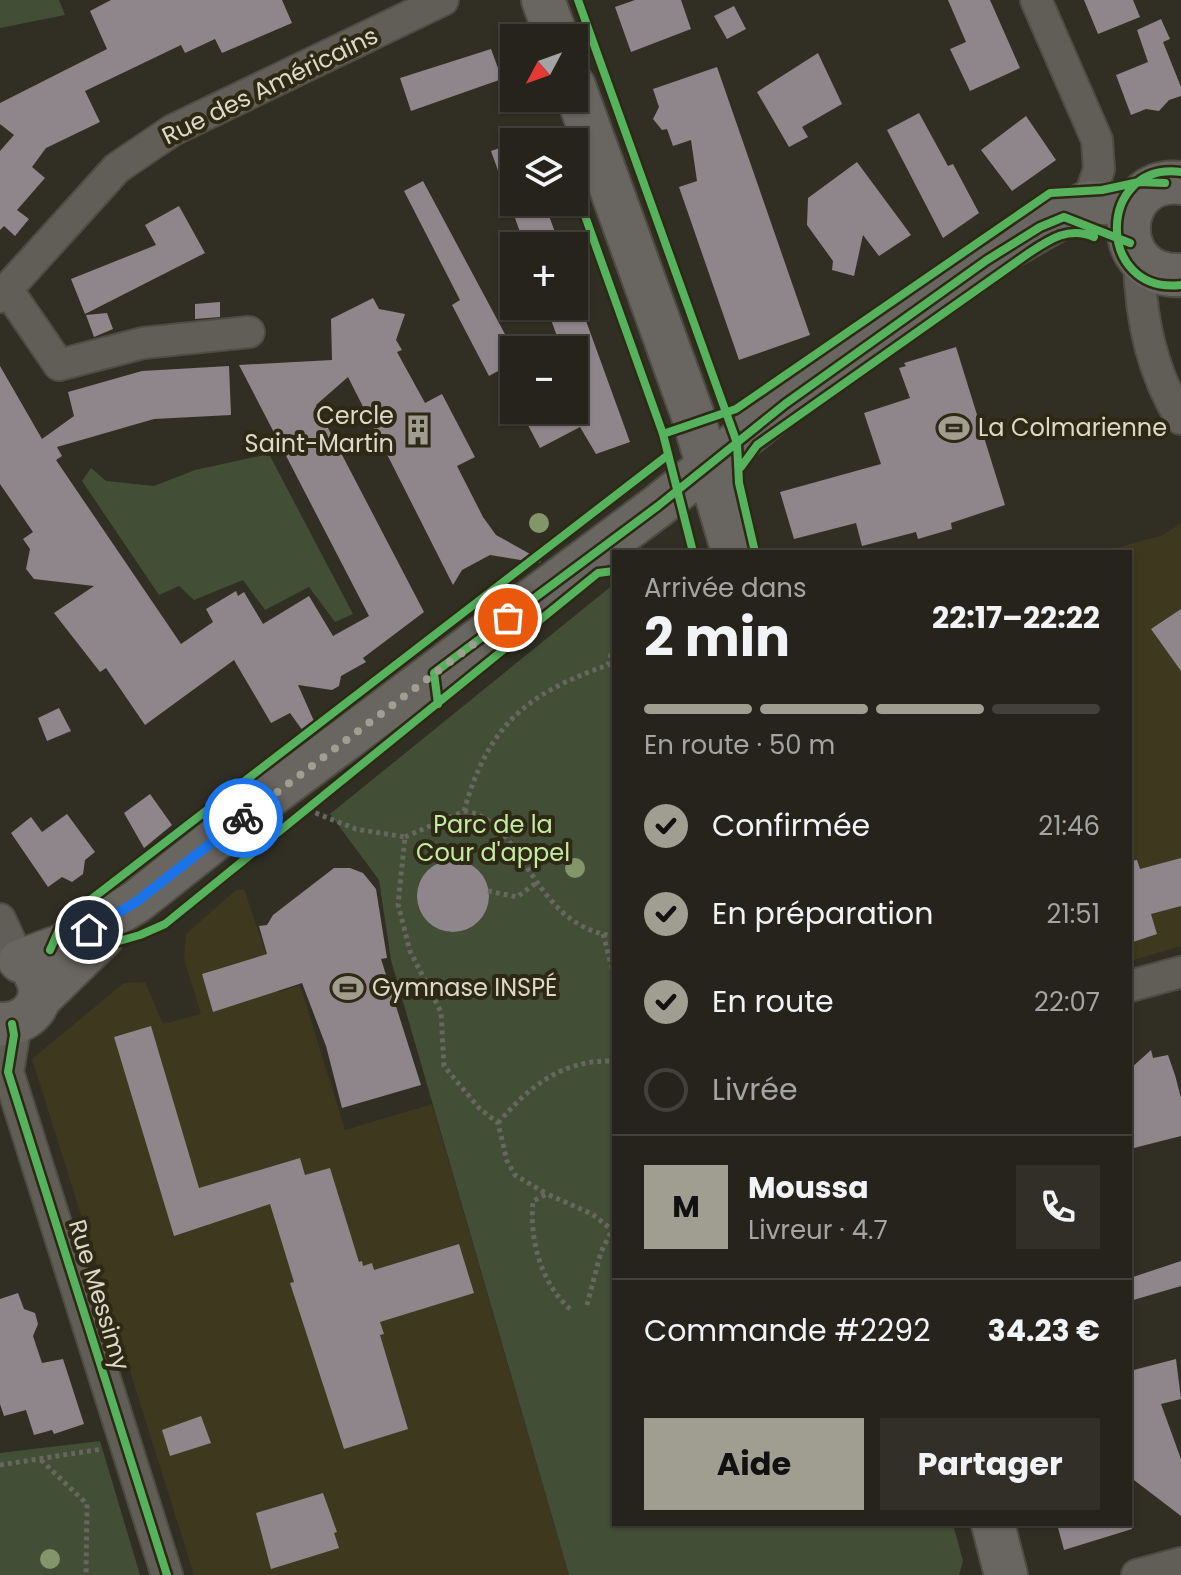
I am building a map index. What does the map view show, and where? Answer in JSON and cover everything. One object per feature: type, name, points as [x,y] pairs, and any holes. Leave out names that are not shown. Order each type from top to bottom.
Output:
[{"type":"street","name":"Rue des Américains","points":[[249,332],[143,343],[59,365],[4,293],[117,168],[173,130],[443,0]]},
{"type":"street","points":[[543,0],[552,24]]},
{"type":"street","points":[[7,949],[66,944],[292,808],[785,404],[987,260],[1076,209],[1099,169],[1097,140],[1036,0]]},
{"type":"street","points":[[583,112],[708,466],[732,550]]},
{"type":"street","points":[[1177,177],[1149,189],[1134,235],[1140,297],[1152,362],[1181,419]]},
{"type":"street","points":[[1076,209],[1134,235],[1157,272],[1180,276],[1147,324]]},
{"type":"street","points":[[17,1015],[136,902]]},
{"type":"street","points":[[7,949],[34,970],[39,981],[17,1015]]},
{"type":"street","points":[[1132,985],[1181,972]]},
{"type":"street","name":"Rue Messimy","points":[[17,1015],[8,1072],[167,1575]]},
{"type":"street","points":[[994,1526],[1006,1575]]},
{"type":"street","points":[[1137,1575],[1181,1563]]},
{"type":"path","points":[[464,811],[472,781],[506,721],[540,695],[611,666]]},
{"type":"path","points":[[292,808],[320,800]]},
{"type":"path","points":[[292,808],[356,829],[405,837],[464,811],[475,813],[492,823],[536,883],[569,920],[612,936]]},
{"type":"path","points":[[405,837],[398,904],[410,951],[441,1012],[444,1066],[479,1108],[498,1123],[507,1161],[515,1175],[547,1194],[592,1214],[612,1228]]},
{"type":"path","points":[[488,891],[517,897],[536,883]]},
{"type":"path","points":[[603,934],[612,968]]},
{"type":"path","points":[[498,1123],[534,1085],[562,1069],[592,1061],[612,1061]]},
{"type":"path","points":[[547,1194],[533,1201],[538,1257],[556,1297],[570,1309]]},
{"type":"path","points":[[587,1305],[601,1252],[612,1231]]},
{"type":"path","points":[[0,1465],[125,1445]]},
{"type":"path","points":[[41,1460],[87,1504],[86,1575]]},
{"type":"shaded area","points":[[1181,523],[1181,946],[1132,960],[1132,550],[1109,550],[1163,535]]},
{"type":"shaded area","points":[[244,889],[279,992],[300,985],[345,1130],[432,1104],[569,1575],[194,1575],[32,1059],[124,983],[145,982],[163,1024],[201,1014],[184,959],[186,934],[236,890]]},
{"type":"green space","points":[[0,0],[59,0],[65,15],[0,28]]},
{"type":"green space","points":[[269,454],[353,614],[335,622],[309,587],[265,610],[243,580],[194,600],[179,586],[159,595],[82,481],[91,468],[106,481],[154,486],[195,470]]},
{"type":"green space","name":"Parc de la Cour d'appel","points":[[612,586],[612,1526],[954,1526],[963,1561],[959,1575],[569,1575],[391,960],[379,880],[330,814]]},
{"type":"green space","points":[[100,1441],[140,1575],[0,1575],[0,1453]]},
{"type":"building","points":[[111,0],[282,0],[292,23],[222,53],[215,39],[185,53],[181,45],[85,91],[100,122],[46,148],[32,167],[45,178],[17,210],[29,219],[15,236],[4,226],[0,230],[0,151],[14,135],[0,124],[0,103],[107,49],[90,11]]},
{"type":"building","points":[[635,0],[681,0],[691,29],[631,52],[615,7]]},
{"type":"building","points":[[948,0],[990,0],[1020,68],[970,91],[950,49],[966,42]]},
{"type":"building","points":[[1084,0],[1133,0],[1140,17],[1098,34]]},
{"type":"building","points":[[734,6],[746,29],[727,39],[714,16]]},
{"type":"building","points":[[1161,19],[1170,39],[1163,42],[1181,87],[1181,96],[1169,100],[1159,111],[1146,109],[1131,115],[1116,75],[1148,62],[1137,30]]},
{"type":"building","points":[[491,49],[500,74],[500,80],[411,111],[400,78]]},
{"type":"building","points":[[818,53],[842,104],[802,127],[808,137],[789,147],[757,92]]},
{"type":"building","points":[[717,67],[810,335],[739,360],[679,187],[697,181],[691,140],[673,146],[667,129],[662,130],[653,119],[659,107],[653,89]]},
{"type":"building","points":[[919,113],[948,166],[953,164],[979,213],[943,238],[887,130]]},
{"type":"building","points":[[1026,116],[1056,160],[1012,191],[981,150]]},
{"type":"building","points":[[500,148],[500,176],[491,151]]},
{"type":"building","points":[[857,162],[911,235],[879,256],[863,235],[854,276],[832,270],[833,261],[807,225],[808,198]]},
{"type":"building","points":[[423,181],[506,336],[500,336],[500,375],[498,371],[489,376],[452,305],[460,300],[404,191]]},
{"type":"building","points":[[179,206],[205,253],[85,314],[71,279],[156,245],[145,225]]},
{"type":"building","points":[[514,216],[549,216],[555,232],[520,232]]},
{"type":"building","points":[[373,298],[379,309],[405,314],[396,340],[402,350],[397,352],[425,403],[442,394],[475,457],[457,466],[483,517],[496,535],[541,560],[540,563],[490,555],[462,570],[453,585],[348,377],[316,405],[424,612],[363,658],[366,662],[341,676],[339,686],[332,690],[298,685],[318,730],[308,738],[290,713],[271,723],[234,660],[145,725],[106,668],[100,672],[54,613],[94,586],[34,579],[26,569],[30,549],[23,539],[33,532],[0,484],[0,366],[42,439],[74,416],[68,392],[142,371],[229,366],[231,415],[154,419],[57,447],[62,456],[56,460],[181,644],[213,622],[206,609],[236,591],[238,596],[244,592],[263,624],[309,596],[333,636],[369,616],[239,365],[332,360],[331,319]]},
{"type":"building","points":[[220,302],[220,317],[195,319],[195,304]]},
{"type":"building","points":[[107,313],[113,329],[94,337],[86,315]]},
{"type":"building","points":[[551,320],[586,320],[630,442],[596,454],[580,427],[540,448],[527,424],[588,424],[588,336],[557,336]]},
{"type":"building","points":[[956,347],[1005,505],[951,523],[952,529],[918,539],[916,532],[862,546],[856,523],[794,539],[780,492],[881,464],[864,413],[910,398],[899,368],[906,366],[904,363]]},
{"type":"building","points":[[1181,609],[1181,671],[1151,629]]},
{"type":"building","points":[[59,708],[71,731],[47,741],[38,718]]},
{"type":"building","points":[[150,794],[172,825],[144,848],[124,813]]},
{"type":"building","points":[[67,814],[95,852],[85,860],[83,874],[72,882],[62,877],[48,887],[11,833],[31,817],[42,832]]},
{"type":"building","points":[[1181,858],[1181,906],[1151,914],[1157,934],[1132,942],[1132,861],[1137,860],[1140,869]]},
{"type":"building","points":[[453,860],[473,866],[483,876],[489,896],[483,916],[473,926],[453,932],[433,926],[423,916],[417,896],[423,876],[433,866]]},
{"type":"building","name":"Gymnase INSPÉ","points":[[334,868],[350,868],[363,873],[376,889],[387,958],[381,959],[421,1085],[342,1108],[326,1046],[302,983],[213,1012],[202,974],[267,954],[259,926],[267,925],[273,915]]},
{"type":"building","points":[[151,1026],[199,1188],[300,1158],[305,1175],[330,1168],[359,1262],[362,1261],[363,1266],[372,1263],[374,1270],[459,1244],[474,1293],[380,1322],[384,1334],[380,1335],[408,1429],[344,1449],[290,1283],[294,1282],[270,1204],[174,1236],[114,1037]]},
{"type":"building","points":[[1151,1050],[1153,1058],[1168,1055],[1181,1098],[1181,1136],[1132,1148],[1132,1067]]},
{"type":"building","points":[[1181,1261],[1181,1286],[1132,1300],[1132,1277]]},
{"type":"building","points":[[18,1293],[24,1309],[35,1313],[38,1324],[33,1336],[42,1363],[63,1359],[84,1424],[54,1434],[52,1430],[34,1435],[26,1410],[4,1416],[0,1404],[0,1299]]},
{"type":"building","points":[[1176,1359],[1181,1399],[1161,1404],[1181,1459],[1181,1516],[1132,1479],[1132,1370]]},
{"type":"building","points":[[201,1416],[211,1443],[170,1456],[162,1430]]},
{"type":"building","points":[[323,1493],[337,1532],[334,1533],[339,1548],[271,1569],[256,1513]]},
{"type":"building","points":[[1058,1526],[1131,1526],[1132,1529],[1064,1550]]},
{"type":"cycle path","points":[[578,0],[737,443],[739,483],[755,550]]},
{"type":"cycle path","points":[[1181,172],[1153,174],[1133,186],[1121,206],[1117,228],[1121,251],[1133,270],[1153,283],[1181,285]]},
{"type":"cycle path","points":[[663,434],[736,409],[1050,193],[1102,190],[1139,182],[1165,183]]},
{"type":"cycle path","points":[[585,216],[663,434],[692,550]]},
{"type":"cycle path","points":[[438,704],[434,673],[658,506],[785,404],[987,260],[1040,227],[1064,217],[1130,243]]},
{"type":"cycle path","points":[[741,467],[757,445],[1037,248],[1068,234],[1094,237]]},
{"type":"cycle path","points":[[50,950],[63,921],[668,455]]},
{"type":"cycle path","points":[[88,950],[140,935],[165,924],[598,573],[612,571]]},
{"type":"cycle path","points":[[12,1024],[14,1035],[8,1072],[167,1575]]},
{"type":"way so far","points":[[243,818],[508,618]]},
{"type":"place","name":"La Colmarienne","points":[[954,428]]},
{"type":"place","name":"Cercle Saint-Martin","points":[[418,430]]},
{"type":"place","name":"Gymnase INSPÉ","points":[[348,988]]},
{"type":"route","points":[[89,930],[136,902],[243,818]]}]
